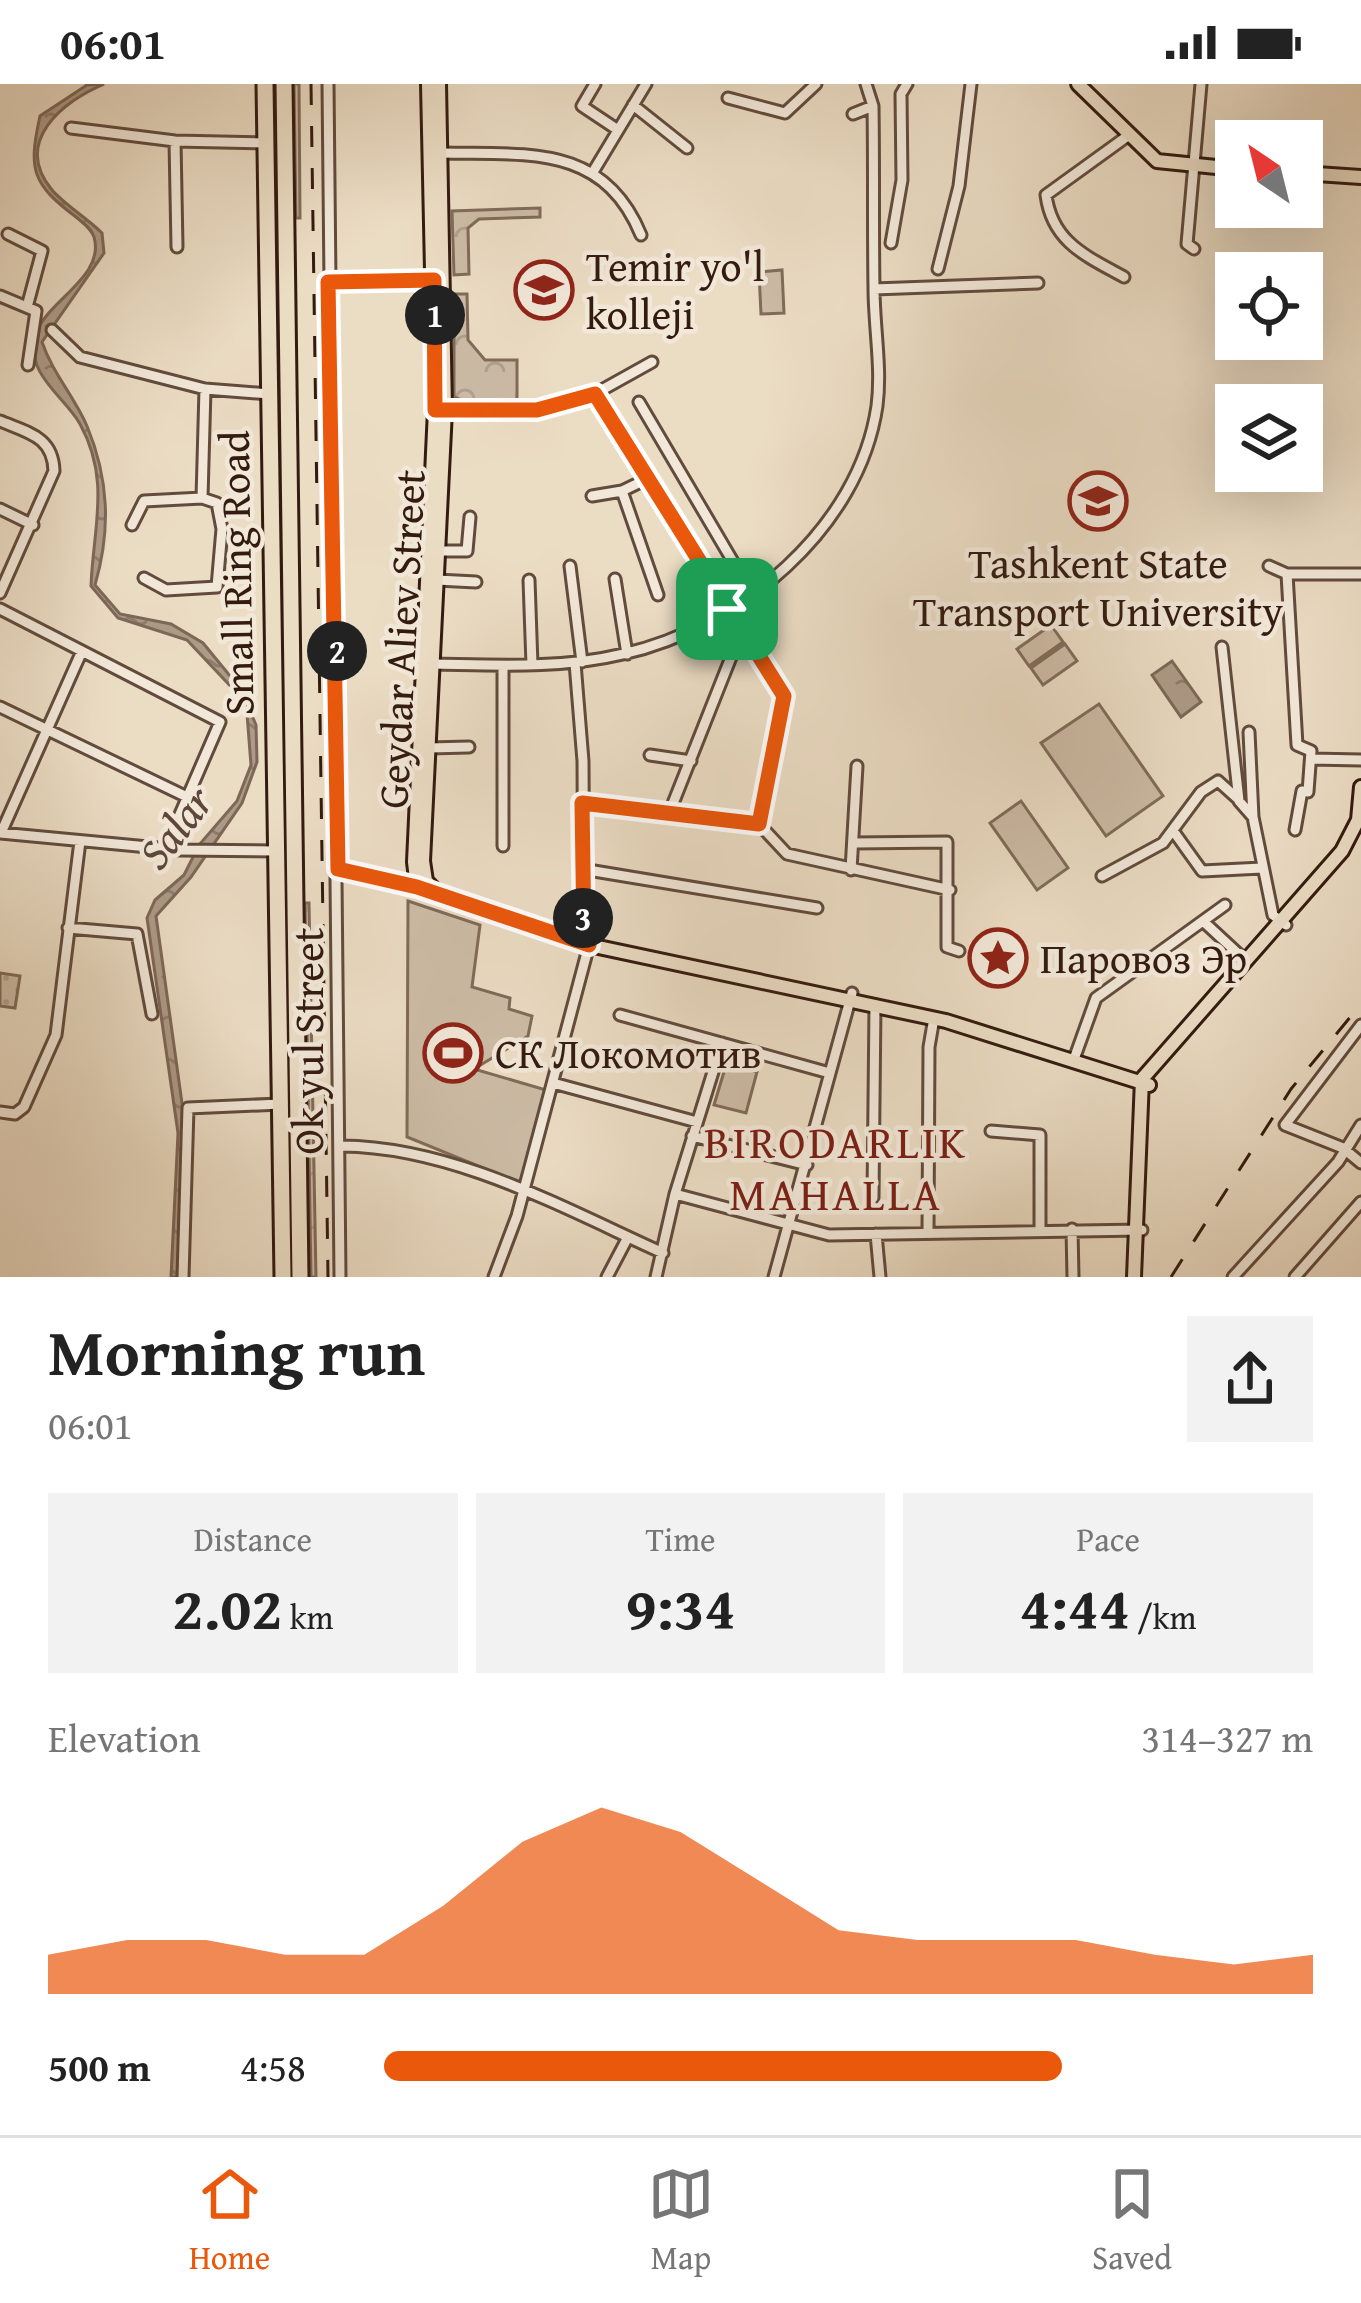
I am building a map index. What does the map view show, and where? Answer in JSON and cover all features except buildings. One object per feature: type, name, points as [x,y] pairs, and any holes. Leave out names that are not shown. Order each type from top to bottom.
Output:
[{"type":"highway","name":"Small Ring Road","points":[[265,84],[269,394],[300,1277]]},
{"type":"highway","name":"Small Ring Road","points":[[284,84],[280,1104],[284,1277]]},
{"type":"main road","name":"Geydar Aliev Street","points":[[428,84],[436,153]]},
{"type":"main road","name":"Geydar Aliev Street","points":[[434,889],[423,869],[422,797],[429,748],[428,664],[439,551],[439,84]]},
{"type":"main road","points":[[1078,84],[1160,162],[1215,168]]},
{"type":"main road","points":[[1323,174],[1361,176]]},
{"type":"main road","name":"Geydar Aliev Street","points":[[417,887],[440,410]]},
{"type":"main road","points":[[1144,1083],[1342,851],[1361,787]]},
{"type":"main road","points":[[1136,1277],[1144,1083],[1245,960],[1361,839]]},
{"type":"main road","points":[[417,887],[587,941]]},
{"type":"main road","points":[[417,887],[587,941],[942,1018],[1144,1083]]},
{"type":"main road","points":[[851,996],[942,1018]]},
{"type":"street","name":"Ok yul Street","points":[[328,84],[340,1277]]},
{"type":"street","points":[[596,84],[582,106],[618,130]]},
{"type":"street","points":[[593,172],[646,84]]},
{"type":"street","points":[[728,98],[787,113],[817,84]]},
{"type":"street","points":[[428,664],[532,665],[627,654],[727,609],[799,556],[835,507],[873,422],[877,391],[873,106],[866,84]]},
{"type":"street","points":[[891,243],[902,180],[901,94],[907,84]]},
{"type":"street","points":[[938,268],[959,187],[971,84]]},
{"type":"street","points":[[1194,249],[1187,244],[1201,84]]},
{"type":"street","points":[[633,105],[687,148]]},
{"type":"street","points":[[853,114],[873,106]]},
{"type":"street","points":[[71,128],[175,141],[266,142]]},
{"type":"street","points":[[1124,277],[1070,246],[1049,216],[1046,195],[1129,135]]},
{"type":"street","points":[[175,141],[177,247]]},
{"type":"street","points":[[436,153],[538,155],[593,172],[620,196],[641,235]]},
{"type":"street","points":[[8,234],[41,248],[27,307]]},
{"type":"street","points":[[328,282],[439,280]]},
{"type":"street","points":[[874,289],[1038,283]]},
{"type":"street","points":[[0,296],[36,311],[28,365]]},
{"type":"street","points":[[52,330],[80,357],[205,389],[269,394]]},
{"type":"street","points":[[440,410],[537,410],[595,394],[652,362]]},
{"type":"street","points":[[202,498],[205,389]]},
{"type":"street","points":[[595,394],[784,696],[759,824]]},
{"type":"street","points":[[639,402],[752,594]]},
{"type":"street","points":[[0,421],[45,440],[53,453],[53,472],[33,525],[0,593]]},
{"type":"street","points":[[592,496],[622,491],[647,478]]},
{"type":"street","points":[[622,491],[658,595]]},
{"type":"street","points":[[132,525],[144,501],[202,498],[217,503],[217,587],[166,590],[145,578]]},
{"type":"street","points":[[0,509],[33,525]]},
{"type":"street","points":[[439,551],[467,551],[470,517]]},
{"type":"street","points":[[494,1277],[553,1083],[587,941],[578,662],[570,566]]},
{"type":"street","points":[[1269,566],[1287,574],[1361,574]]},
{"type":"street","points":[[1287,574],[1297,745],[1312,751],[1308,792],[1302,791],[1295,830]]},
{"type":"street","points":[[615,579],[627,654]]},
{"type":"street","points":[[437,580],[476,581]]},
{"type":"street","points":[[529,580],[532,665]]},
{"type":"street","points":[[0,609],[220,722],[165,849]]},
{"type":"street","points":[[670,811],[742,632]]},
{"type":"street","points":[[1222,647],[1239,801]]},
{"type":"street","points":[[82,651],[1,833],[165,849],[284,850]]},
{"type":"street","points":[[503,665],[503,846]]},
{"type":"street","points":[[0,707],[187,797]]},
{"type":"street","points":[[1249,732],[1253,818],[1262,868],[1283,923]]},
{"type":"street","points":[[429,748],[469,747]]},
{"type":"street","points":[[650,755],[691,761]]},
{"type":"street","points":[[1311,759],[1361,760]]},
{"type":"street","points":[[851,870],[857,766]]},
{"type":"street","points":[[1102,876],[1134,862],[1174,832],[1201,792],[1218,782],[1253,818]]},
{"type":"street","points":[[582,803],[759,824],[787,854],[950,890]]},
{"type":"street","points":[[1174,832],[1202,871],[1262,868]]},
{"type":"street","points":[[0,1112],[15,1114],[24,1107],[49,1054],[80,841]]},
{"type":"street","points":[[854,843],[944,841],[950,890],[946,947],[959,951]]},
{"type":"street","points":[[338,869],[417,887]]},
{"type":"street","points":[[582,869],[817,908]]},
{"type":"street","points":[[1074,1059],[1095,1000],[1226,905]]},
{"type":"street","points":[[1204,922],[1245,960]]},
{"type":"street","points":[[68,928],[137,934],[152,1014]]},
{"type":"street","points":[[774,1277],[807,1166],[826,1072],[851,996]]},
{"type":"street","points":[[873,1198],[875,1004]]},
{"type":"street","points":[[620,1015],[826,1072]]},
{"type":"street","points":[[928,1232],[942,1018]]},
{"type":"street","points":[[1361,1025],[1285,1125],[1342,1148],[1361,1163]]},
{"type":"street","points":[[656,1277],[675,1194],[722,1043]]},
{"type":"street","points":[[553,1083],[697,1122]]},
{"type":"street","points":[[183,1277],[188,1108],[280,1104]]},
{"type":"street","points":[[1233,1277],[1298,1210],[1361,1125]]},
{"type":"street","points":[[991,1131],[1040,1136],[1040,1229]]},
{"type":"street","points":[[692,1136],[807,1166]]},
{"type":"street","points":[[342,1146],[404,1150],[523,1190],[663,1257],[671,1277]]},
{"type":"street","points":[[675,1194],[830,1235],[1139,1229]]},
{"type":"street","points":[[1295,1277],[1361,1202]]},
{"type":"street","points":[[1072,1229],[1073,1277]]},
{"type":"street","points":[[876,1234],[880,1277]]},
{"type":"street","points":[[607,1277],[628,1237]]},
{"type":"green space","points":[[294,84],[299,84],[300,218],[296,218]]},
{"type":"green space","points":[[540,208],[540,217],[479,219],[468,228],[469,274],[454,275],[452,211]]},
{"type":"green space","points":[[782,270],[784,313],[761,314],[759,272]]},
{"type":"green space","points":[[454,294],[467,294],[468,340],[485,360],[517,360],[517,400],[467,402],[454,397]]},
{"type":"green space","points":[[1051,625],[1063,642],[1029,666],[1017,649]]},
{"type":"green space","points":[[1065,644],[1077,661],[1043,685],[1031,668]]},
{"type":"green space","points":[[1099,704],[1163,796],[1106,836],[1041,743]]},
{"type":"green space","points":[[1021,801],[1068,868],[1037,890],[990,823]]},
{"type":"green space","name":"СК Локомотив","points":[[408,901],[480,925],[472,987],[510,998],[509,1009],[532,1016],[528,1036],[474,1069],[546,1090],[520,1183],[407,1137]]},
{"type":"green space","points":[[305,903],[309,903],[316,1277],[311,1277]]},
{"type":"green space","points":[[0,973],[20,976],[15,1008],[0,1006]]},
{"type":"green space","points":[[727,1062],[757,1072],[746,1113],[714,1105]]},
{"type":"water","name":"Salar","points":[[104,84],[59,112],[40,140],[37,156],[52,190],[102,233],[104,253],[42,342],[87,426],[100,465],[105,524],[95,585],[120,614],[171,624],[203,643],[240,688],[256,725],[257,762],[242,803],[191,877],[156,916],[187,1139],[179,1277],[171,1277],[178,1133],[147,918],[155,900],[184,875],[199,845],[237,801],[251,765],[247,714],[235,691],[187,640],[118,618],[91,586],[98,504],[95,465],[80,424],[36,363],[35,337],[40,324],[83,277],[95,252],[91,231],[50,195],[37,174],[34,150],[40,116],[87,85]]},
{"type":"water","points":[[1172,661],[1201,702],[1181,717],[1152,675]]},
{"type":"railway","points":[[311,84],[328,1277]]},
{"type":"railway","points":[[1171,1277],[1291,1089],[1361,1004]]},
{"type":"place","name":"Temir yo'l kolleji","points":[[544,290]]},
{"type":"place","name":"Tashkent State Transport University","points":[[1098,501]]},
{"type":"place","name":"Паровоз Эр","points":[[998,958]]},
{"type":"place","name":"СК Локомотив","points":[[453,1053]]},
{"type":"district","name":"BIRODARLIK MAHALLA","points":[[836,1168]]},
{"type":"route","points":[[434,280],[435,410],[537,410],[595,394],[727,609],[784,696],[759,824],[582,803],[584,935],[589,945],[441,900],[417,887],[338,869],[328,282],[434,280]]}]
